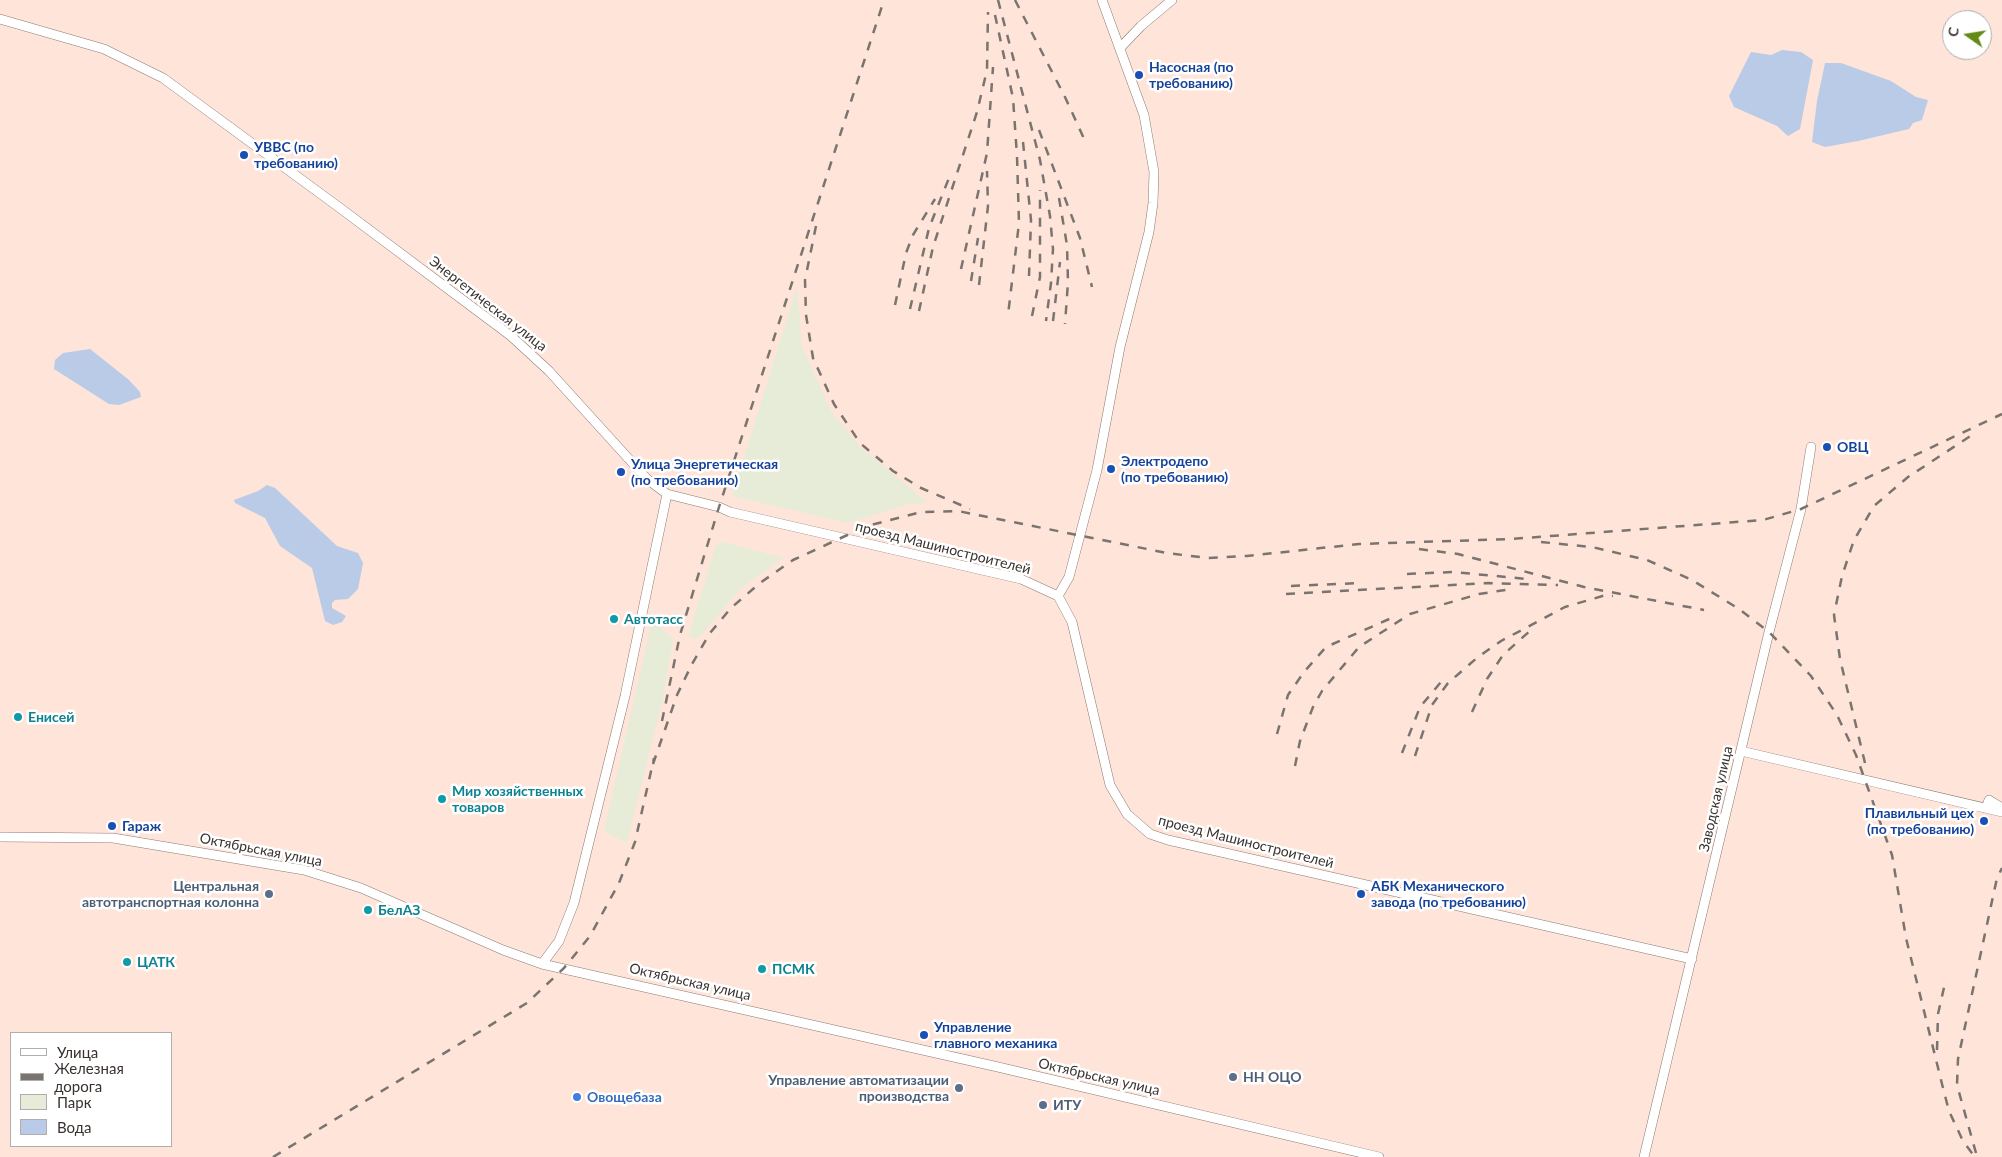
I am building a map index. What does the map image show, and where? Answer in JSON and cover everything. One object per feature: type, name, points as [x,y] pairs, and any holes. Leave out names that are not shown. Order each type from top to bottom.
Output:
[{"type":"street","points":[[1058,596],[1069,577],[1097,470],[1120,347],[1149,232],[1153,203],[1154,172],[1144,114],[1102,0]]},
{"type":"street","points":[[1120,48],[1141,26],[1172,0]]},
{"type":"street","name":"Энергетическая улица","points":[[0,19],[104,49],[162,78],[511,336],[549,370],[647,479],[667,494]]},
{"type":"street","name":"Заводская улица","points":[[1644,1157],[1801,509],[1811,446]]},
{"type":"street","points":[[542,964],[560,941],[579,885],[634,657],[667,494]]},
{"type":"street","name":"проезд Машиностроителей","points":[[667,494],[730,512],[1021,580],[1058,596],[1072,622],[1110,785],[1127,814],[1150,834],[1168,840],[1692,959]]},
{"type":"street","points":[[1741,751],[2002,812]]},
{"type":"street","points":[[1986,808],[1989,800],[2002,808]]},
{"type":"street","name":"Октябрьская улица","points":[[0,837],[112,838],[304,870],[360,888],[503,950],[542,964],[1379,1157]]},
{"type":"shaded area","points":[[0,0],[2002,0],[2002,1157],[0,1157]]},
{"type":"green space","points":[[797,286],[802,346],[831,411],[860,447],[928,503],[909,504],[848,523],[732,496]]},
{"type":"green space","points":[[722,542],[784,558],[742,587],[702,634],[695,639],[688,636],[716,545]]},
{"type":"green space","points":[[652,620],[673,641],[663,698],[627,843],[604,831]]},
{"type":"water","points":[[1782,50],[1801,52],[1813,60],[1800,129],[1788,136],[1777,126],[1734,107],[1729,96],[1751,52],[1771,55]]},
{"type":"water","points":[[1825,63],[1841,63],[1891,81],[1916,97],[1928,100],[1922,120],[1913,123],[1909,129],[1858,141],[1825,147],[1812,142],[1817,101]]},
{"type":"water","points":[[90,349],[129,380],[140,392],[141,397],[119,405],[109,404],[54,369],[55,360],[63,353]]},
{"type":"water","points":[[267,485],[275,488],[337,546],[358,553],[363,563],[358,589],[348,599],[335,600],[332,603],[332,608],[346,616],[342,622],[333,625],[325,621],[312,568],[280,546],[265,518],[235,503],[234,500],[258,491]]},
{"type":"railway","points":[[662,721],[680,635],[719,507],[884,0]]},
{"type":"railway","points":[[998,0],[1040,160],[1050,216],[1053,249],[1046,321]]},
{"type":"railway","points":[[1015,0],[1065,97],[1086,143]]},
{"type":"railway","points":[[919,311],[933,247],[977,112],[987,70],[988,12]]},
{"type":"railway","points":[[995,15],[1013,98],[1017,156],[1019,223],[1008,315]]},
{"type":"railway","points":[[961,269],[987,153],[993,67]]},
{"type":"railway","points":[[1039,130],[1080,238],[1092,287]]},
{"type":"railway","points":[[1023,142],[1031,220],[1029,276]]},
{"type":"railway","points":[[979,285],[988,206],[987,171]]},
{"type":"railway","points":[[910,309],[929,228],[949,178]]},
{"type":"railway","points":[[1032,316],[1040,277],[1040,190]]},
{"type":"railway","points":[[1059,198],[1067,245],[1068,282],[1065,324]]},
{"type":"railway","points":[[895,305],[906,253],[913,235],[935,199]]},
{"type":"railway","points":[[816,226],[805,280],[806,315],[813,358],[834,404],[860,443],[893,471],[921,488],[970,509]]},
{"type":"railway","points":[[971,281],[978,238]]},
{"type":"railway","points":[[1053,321],[1060,262]]},
{"type":"railway","points":[[653,764],[677,695],[692,664],[710,633],[731,608],[760,583],[793,560],[867,526],[921,512],[958,511],[1167,553],[1207,558],[1247,556],[1359,544],[1511,539],[1763,520],[1801,509],[2002,414]]},
{"type":"railway","points":[[1865,763],[1840,659],[1834,615],[1842,576],[1854,540],[1874,506],[1908,477],[1972,435]]},
{"type":"railway","points":[[1541,542],[1592,547],[1647,560],[1692,580],[1739,609],[1769,632],[1811,676],[1837,715],[1856,755],[1892,855],[1906,938],[1949,1111],[1963,1141],[1975,1157]]},
{"type":"railway","points":[[1419,549],[1458,554],[1584,587],[1704,610]]},
{"type":"railway","points":[[1407,574],[1454,572],[1527,579]]},
{"type":"railway","points":[[1291,586],[1361,583]]},
{"type":"railway","points":[[1286,594],[1488,583],[1558,585]]},
{"type":"railway","points":[[1295,766],[1300,741],[1313,707],[1322,691],[1359,647],[1410,614],[1479,594],[1512,589]]},
{"type":"railway","points":[[1415,756],[1432,705],[1448,683],[1478,657],[1501,641],[1565,607],[1606,595],[1613,596]]},
{"type":"railway","points":[[1277,734],[1288,695],[1304,672],[1326,647],[1396,616]]},
{"type":"railway","points":[[1472,712],[1487,679],[1503,655],[1531,630]]},
{"type":"railway","points":[[1402,753],[1420,707],[1441,682]]},
{"type":"railway","points":[[273,1157],[527,1003],[564,968],[590,936],[619,883],[635,842],[654,758]]},
{"type":"railway","points":[[1976,1153],[1957,1085],[1958,1059],[1997,878],[2002,868]]},
{"type":"railway","points":[[1937,1050],[1938,1014],[1945,983]]},
{"type":"place","name":"Насосная (по требованию)","points":[[1139,75]]},
{"type":"place","name":"УВВС (по требованию)","points":[[244,155]]},
{"type":"place","name":"ОВЦ","points":[[1827,447]]},
{"type":"place","name":"Электродепо (по требованию)","points":[[1111,469]]},
{"type":"place","name":"Улица Энергетическая (по требованию)","points":[[621,472]]},
{"type":"place","name":"Автотасс","points":[[614,619]]},
{"type":"place","name":"Енисей","points":[[18,717]]},
{"type":"place","name":"Мир хозяйственных товаров","points":[[442,799]]},
{"type":"place","name":"Плавильный цех (по требованию)","points":[[1984,821]]},
{"type":"place","name":"Гараж","points":[[112,826]]},
{"type":"place","name":"Центральная автотранспортная колонна","points":[[269,894]]},
{"type":"place","name":"АБК Механического завода (по требованию)","points":[[1361,894]]},
{"type":"place","name":"БелАЗ","points":[[368,910]]},
{"type":"place","name":"ЦАТК","points":[[127,962]]},
{"type":"place","name":"ПСМК","points":[[762,969]]},
{"type":"place","name":"Управление главного механика","points":[[924,1035]]},
{"type":"place","name":"НН ОЦО","points":[[1233,1077]]},
{"type":"place","name":"Управление автоматизации производства","points":[[959,1088]]},
{"type":"place","name":"Овощебаза","points":[[577,1097]]},
{"type":"place","name":"ИТУ","points":[[1043,1105]]}]
